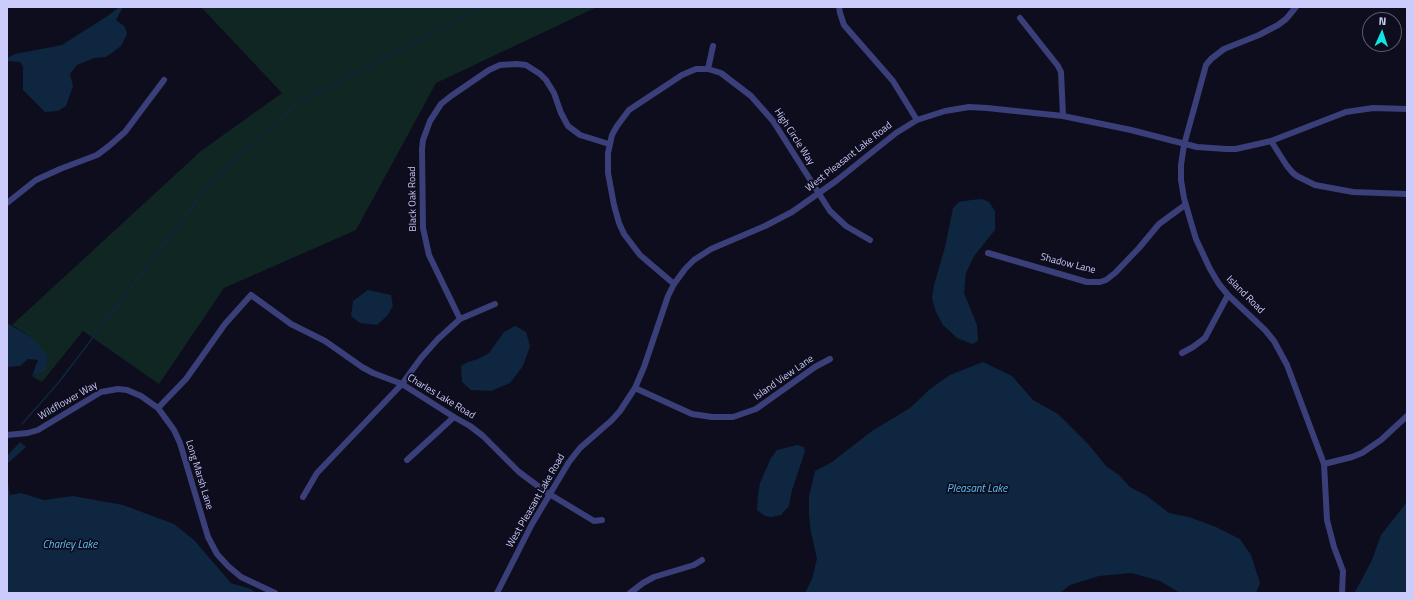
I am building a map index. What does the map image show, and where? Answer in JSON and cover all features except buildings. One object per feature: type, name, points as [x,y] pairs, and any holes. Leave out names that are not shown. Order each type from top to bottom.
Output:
[{"type":"street","points":[[839,7],[844,25],[893,81],[918,120]]},
{"type":"street","name":"Island Road","points":[[1296,7],[1286,19],[1278,25],[1259,35],[1224,49],[1211,58],[1206,65],[1184,145],[1181,165],[1181,180],[1185,205],[1202,254],[1219,284],[1228,295],[1262,327],[1281,353],[1287,365],[1324,464],[1327,520],[1334,547],[1343,571],[1342,593]]},
{"type":"street","points":[[1020,18],[1058,66],[1061,72],[1063,116]]},
{"type":"street","points":[[708,69],[713,46]]},
{"type":"street","name":"Black Oak Road","points":[[460,319],[429,254],[423,228],[423,140],[430,121],[441,104],[489,70],[500,65],[517,64],[526,66],[540,74],[546,80],[568,126],[580,135],[609,144]]},
{"type":"street","name":"High Circle Way","points":[[674,284],[640,255],[631,245],[621,228],[615,211],[607,162],[609,144],[622,117],[635,105],[688,71],[696,69],[708,69],[725,75],[751,96],[763,108],[784,137],[830,212],[853,231],[870,240]]},
{"type":"street","points":[[7,203],[36,180],[97,155],[109,146],[125,132],[164,80]]},
{"type":"street","name":"West Pleasant Lake Road","points":[[497,593],[532,524],[572,458],[589,440],[612,420],[624,406],[635,388],[644,367],[666,303],[674,284],[685,269],[703,254],[718,246],[792,212],[818,194],[896,133],[918,120],[945,111],[969,107],[987,108],[1063,116],[1131,130],[1184,145],[1211,149],[1236,149],[1271,141],[1346,112],[1373,108],[1407,109]]},
{"type":"street","points":[[1271,141],[1293,173],[1315,185],[1353,192],[1407,194]]},
{"type":"street","name":"Shadow Lane","points":[[988,252],[1087,282],[1100,282],[1106,280],[1115,273],[1139,248],[1158,224],[1185,205]]},
{"type":"street","name":"Charles Lake Road","points":[[158,408],[186,379],[225,324],[251,295],[291,324],[325,341],[362,367],[373,373],[402,384],[470,426],[483,436],[515,468],[549,494],[594,521],[602,520]]},
{"type":"street","points":[[1182,353],[1194,347],[1205,338],[1228,295]]},
{"type":"street","points":[[303,497],[317,473],[402,384],[430,347],[460,319],[496,304]]},
{"type":"street","name":"Island View Lane","points":[[635,388],[692,414],[712,417],[733,417],[756,409],[830,359]]},
{"type":"street","name":"Wildflower Way","points":[[7,435],[28,433],[38,430],[95,395],[108,390],[118,389],[135,393],[158,408]]},
{"type":"street","name":"Long Marsh Lane","points":[[158,408],[174,430],[180,443],[205,527],[212,545],[224,562],[241,578],[276,593]]},
{"type":"street","points":[[1324,464],[1362,453],[1381,440],[1407,416]]},
{"type":"street","points":[[407,460],[454,417]]},
{"type":"street","points":[[630,593],[654,577],[694,565],[702,560]]},
{"type":"green space","points":[[201,7],[597,7],[436,83],[356,230],[224,288],[159,384],[83,331],[42,382],[32,376],[44,373],[31,337],[12,325],[201,151],[282,93]]},
{"type":"water","points":[[123,7],[116,20],[125,27],[127,34],[121,46],[106,57],[94,58],[77,65],[70,74],[73,86],[66,106],[58,111],[45,112],[23,90],[23,67],[20,62],[7,61],[7,58],[15,54],[62,45],[118,8]]},
{"type":"water","points":[[982,199],[989,202],[995,211],[995,230],[974,256],[966,273],[964,293],[977,325],[978,341],[972,344],[957,338],[943,325],[936,312],[932,298],[953,208],[959,202]]},
{"type":"water","points":[[368,290],[391,295],[393,306],[387,316],[377,325],[360,323],[351,316],[353,301]]},
{"type":"water","points":[[7,323],[31,337],[48,356],[44,373],[32,376],[38,360],[28,359],[20,366],[7,367]]},
{"type":"water","points":[[515,326],[526,332],[530,346],[523,366],[510,383],[491,391],[471,390],[462,382],[461,366],[489,353],[504,332]]},
{"type":"water","name":"Pleasant Lake","points":[[983,362],[1012,376],[1033,400],[1058,414],[1089,445],[1106,466],[1119,475],[1130,487],[1147,496],[1169,513],[1189,517],[1216,527],[1240,539],[1251,555],[1260,583],[1256,593],[1180,593],[1160,581],[1132,573],[1099,576],[1070,585],[1060,593],[805,593],[812,579],[817,559],[809,516],[809,497],[815,471],[832,462],[872,431],[910,408],[930,389],[950,375]]},
{"type":"water","points":[[20,442],[26,447],[7,464],[7,456]]},
{"type":"water","points":[[797,445],[804,447],[805,451],[792,490],[789,506],[781,515],[771,517],[765,516],[757,510],[758,495],[760,483],[771,458],[777,450]]},
{"type":"water","name":"Charley Lake","points":[[7,476],[10,495],[21,493],[44,500],[73,496],[123,505],[174,524],[194,540],[231,583],[251,589],[256,593],[7,593]]},
{"type":"water","points":[[1407,502],[1407,593],[1354,593],[1372,560],[1381,535]]},
{"type":"waterway","points":[[22,424],[59,382],[212,181],[299,102],[484,7]]}]
